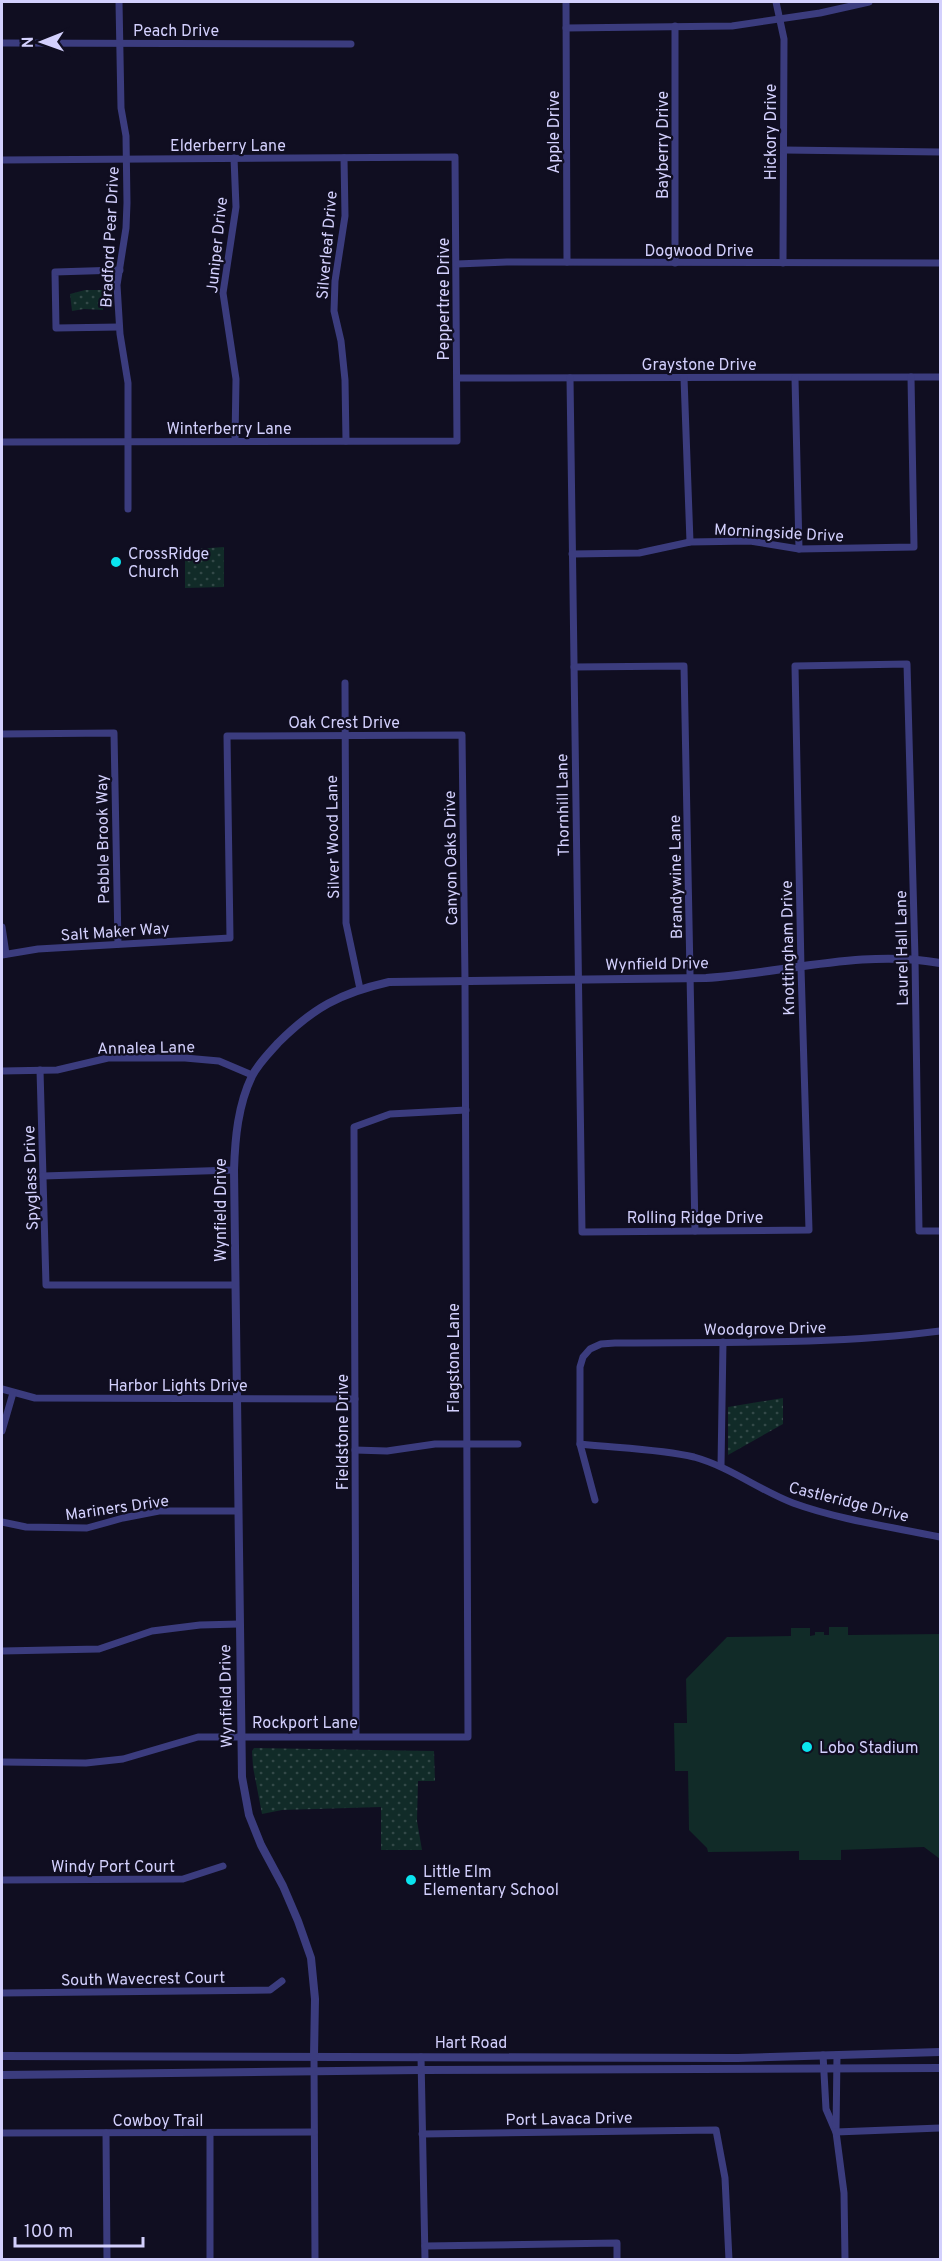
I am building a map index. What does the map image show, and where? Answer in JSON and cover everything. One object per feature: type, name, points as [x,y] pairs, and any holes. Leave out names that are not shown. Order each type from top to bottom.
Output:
[{"type":"street","name":"Bradford Pear Drive","points":[[119,2],[121,108],[126,136],[126,228],[117,285],[119,327],[128,383],[128,509]]},
{"type":"street","name":"Apple Drive","points":[[566,2],[567,262]]},
{"type":"street","name":"Hickory Drive","points":[[777,2],[784,39],[783,263]]},
{"type":"street","points":[[566,28],[732,26],[820,13],[869,2]]},
{"type":"street","name":"Bayberry Drive","points":[[675,26],[675,263]]},
{"type":"street","name":"Peach Drive","points":[[2,43],[351,44]]},
{"type":"street","points":[[784,150],[940,152]]},
{"type":"street","name":"Elderberry Lane","points":[[2,160],[455,157]]},
{"type":"street","name":"Peppertree Drive","points":[[455,157],[457,441]]},
{"type":"street","name":"Juniper Drive","points":[[234,158],[236,207],[223,293],[236,379],[235,441]]},
{"type":"street","name":"Silverleaf Drive","points":[[344,158],[345,216],[335,281],[334,311],[345,380],[346,441]]},
{"type":"street","name":"Dogwood Drive","points":[[457,264],[940,263]]},
{"type":"street","points":[[119,327],[56,328],[55,272],[120,270]]},
{"type":"street","name":"Morningside Drive","points":[[572,554],[639,553],[690,542],[750,541],[798,549],[914,548],[911,377]]},
{"type":"street","name":"Graystone Drive","points":[[457,378],[940,377]]},
{"type":"street","name":"Thornhill Lane","points":[[570,378],[582,1232]]},
{"type":"street","points":[[684,378],[690,542]]},
{"type":"street","points":[[795,378],[798,549]]},
{"type":"street","name":"Winterberry Lane","points":[[2,442],[457,441]]},
{"type":"street","name":"Laurel Hall Lane","points":[[795,666],[907,664],[919,1231],[940,1231]]},
{"type":"street","name":"Brandywine Lane","points":[[574,668],[684,666],[695,1231]]},
{"type":"street","name":"Knottingham Drive","points":[[795,666],[809,1230]]},
{"type":"street","name":"Silver Wood Lane","points":[[345,683],[346,923],[360,989]]},
{"type":"street","name":"Pebble Brook Way","points":[[2,734],[114,733],[118,944]]},
{"type":"street","name":"Oak Crest Drive","points":[[230,938],[227,736],[462,735]]},
{"type":"street","name":"Canyon Oaks Drive","points":[[462,735],[465,980]]},
{"type":"street","points":[[2,927],[4,955]]},
{"type":"street","name":"Salt Maker Way","points":[[4,955],[39,949],[230,938]]},
{"type":"street","name":"Wynfield Drive","points":[[314,2056],[315,1999],[311,1958],[283,1886],[261,1845],[249,1815],[242,1777],[238,1624],[234,1170],[240,1112],[252,1075],[269,1052],[294,1026],[325,1003],[360,989],[389,982],[690,978],[745,975],[873,958],[915,958],[940,963]]},
{"type":"street","name":"Flagstone Lane","points":[[465,980],[468,1737]]},
{"type":"street","name":"Annalea Lane","points":[[2,1071],[57,1070],[108,1058],[185,1058],[219,1061],[252,1075]]},
{"type":"street","name":"Spyglass Drive","points":[[40,1070],[46,1285],[235,1285]]},
{"type":"street","name":"Fieldstone Drive","points":[[356,1736],[354,1127],[390,1114],[466,1110]]},
{"type":"street","points":[[43,1176],[234,1170]]},
{"type":"street","name":"Rolling Ridge Drive","points":[[582,1232],[809,1230]]},
{"type":"street","name":"Woodgrove Drive","points":[[580,1444],[580,1367],[583,1356],[590,1349],[601,1344],[818,1342],[940,1331]]},
{"type":"street","points":[[721,1466],[723,1342]]},
{"type":"street","name":"Harbor Lights Drive","points":[[2,1389],[35,1398],[355,1399]]},
{"type":"street","points":[[2,1431],[13,1393]]},
{"type":"street","points":[[355,1450],[387,1451],[435,1444],[518,1444]]},
{"type":"street","points":[[580,1444],[595,1500]]},
{"type":"street","name":"Castleridge Drive","points":[[580,1444],[681,1455],[721,1466],[769,1493],[796,1504],[940,1537]]},
{"type":"street","name":"Mariners Drive","points":[[2,1522],[26,1527],[87,1528],[159,1511],[237,1511]]},
{"type":"street","points":[[2,1650],[99,1649],[152,1631],[200,1625],[238,1624]]},
{"type":"street","name":"Rockport Lane","points":[[2,1762],[86,1763],[114,1760],[198,1737],[468,1737]]},
{"type":"street","name":"Windy Port Court","points":[[2,1880],[183,1879],[224,1866]]},
{"type":"street","name":"South Wavecrest Court","points":[[2,1993],[270,1990],[282,1981]]},
{"type":"street","name":"Hart Road","points":[[2,2055],[738,2058],[940,2052]]},
{"type":"street","points":[[823,2055],[826,2109],[836,2132]]},
{"type":"street","points":[[837,2055],[836,2132],[844,2193],[845,2259]]},
{"type":"street","points":[[314,2056],[315,2259]]},
{"type":"street","points":[[421,2057],[425,2259]]},
{"type":"street","points":[[618,2057],[618,2069]]},
{"type":"street","name":"Hart Road","points":[[2,2075],[421,2070],[940,2068]]},
{"type":"street","points":[[836,2132],[940,2128]]},
{"type":"street","name":"Port Lavaca Drive","points":[[422,2134],[716,2130],[725,2178],[729,2259]]},
{"type":"street","name":"Cowboy Trail","points":[[2,2133],[314,2132]]},
{"type":"street","points":[[106,2133],[107,2259]]},
{"type":"street","points":[[210,2133],[210,2259]]},
{"type":"street","points":[[425,2246],[617,2243],[617,2259]]},
{"type":"green space","points":[[85,290],[103,290],[103,310],[72,311],[70,294]]},
{"type":"green space","points":[[224,547],[224,587],[185,588],[185,556],[181,556],[181,550]]},
{"type":"green space","points":[[783,1398],[783,1424],[728,1455],[728,1407]]},
{"type":"green space","name":"Lobo Stadium","points":[[829,1627],[848,1627],[848,1635],[940,1634],[940,1859],[924,1847],[841,1850],[841,1860],[799,1860],[799,1851],[708,1852],[707,1848],[689,1830],[688,1771],[675,1771],[674,1723],[687,1723],[686,1679],[727,1637],[791,1636],[791,1628],[810,1628],[810,1636],[815,1635],[815,1632],[824,1632],[824,1635],[829,1635]]},
{"type":"green space","points":[[254,1748],[434,1751],[435,1781],[418,1781],[417,1821],[422,1850],[381,1850],[381,1807],[282,1810],[262,1814],[253,1767],[252,1751]]},
{"type":"place","name":"CrossRidge Church","points":[[116,562]]},
{"type":"place","name":"Lobo Stadium","points":[[807,1747]]},
{"type":"place","name":"Little Elm Elementary School","points":[[411,1880]]}]
